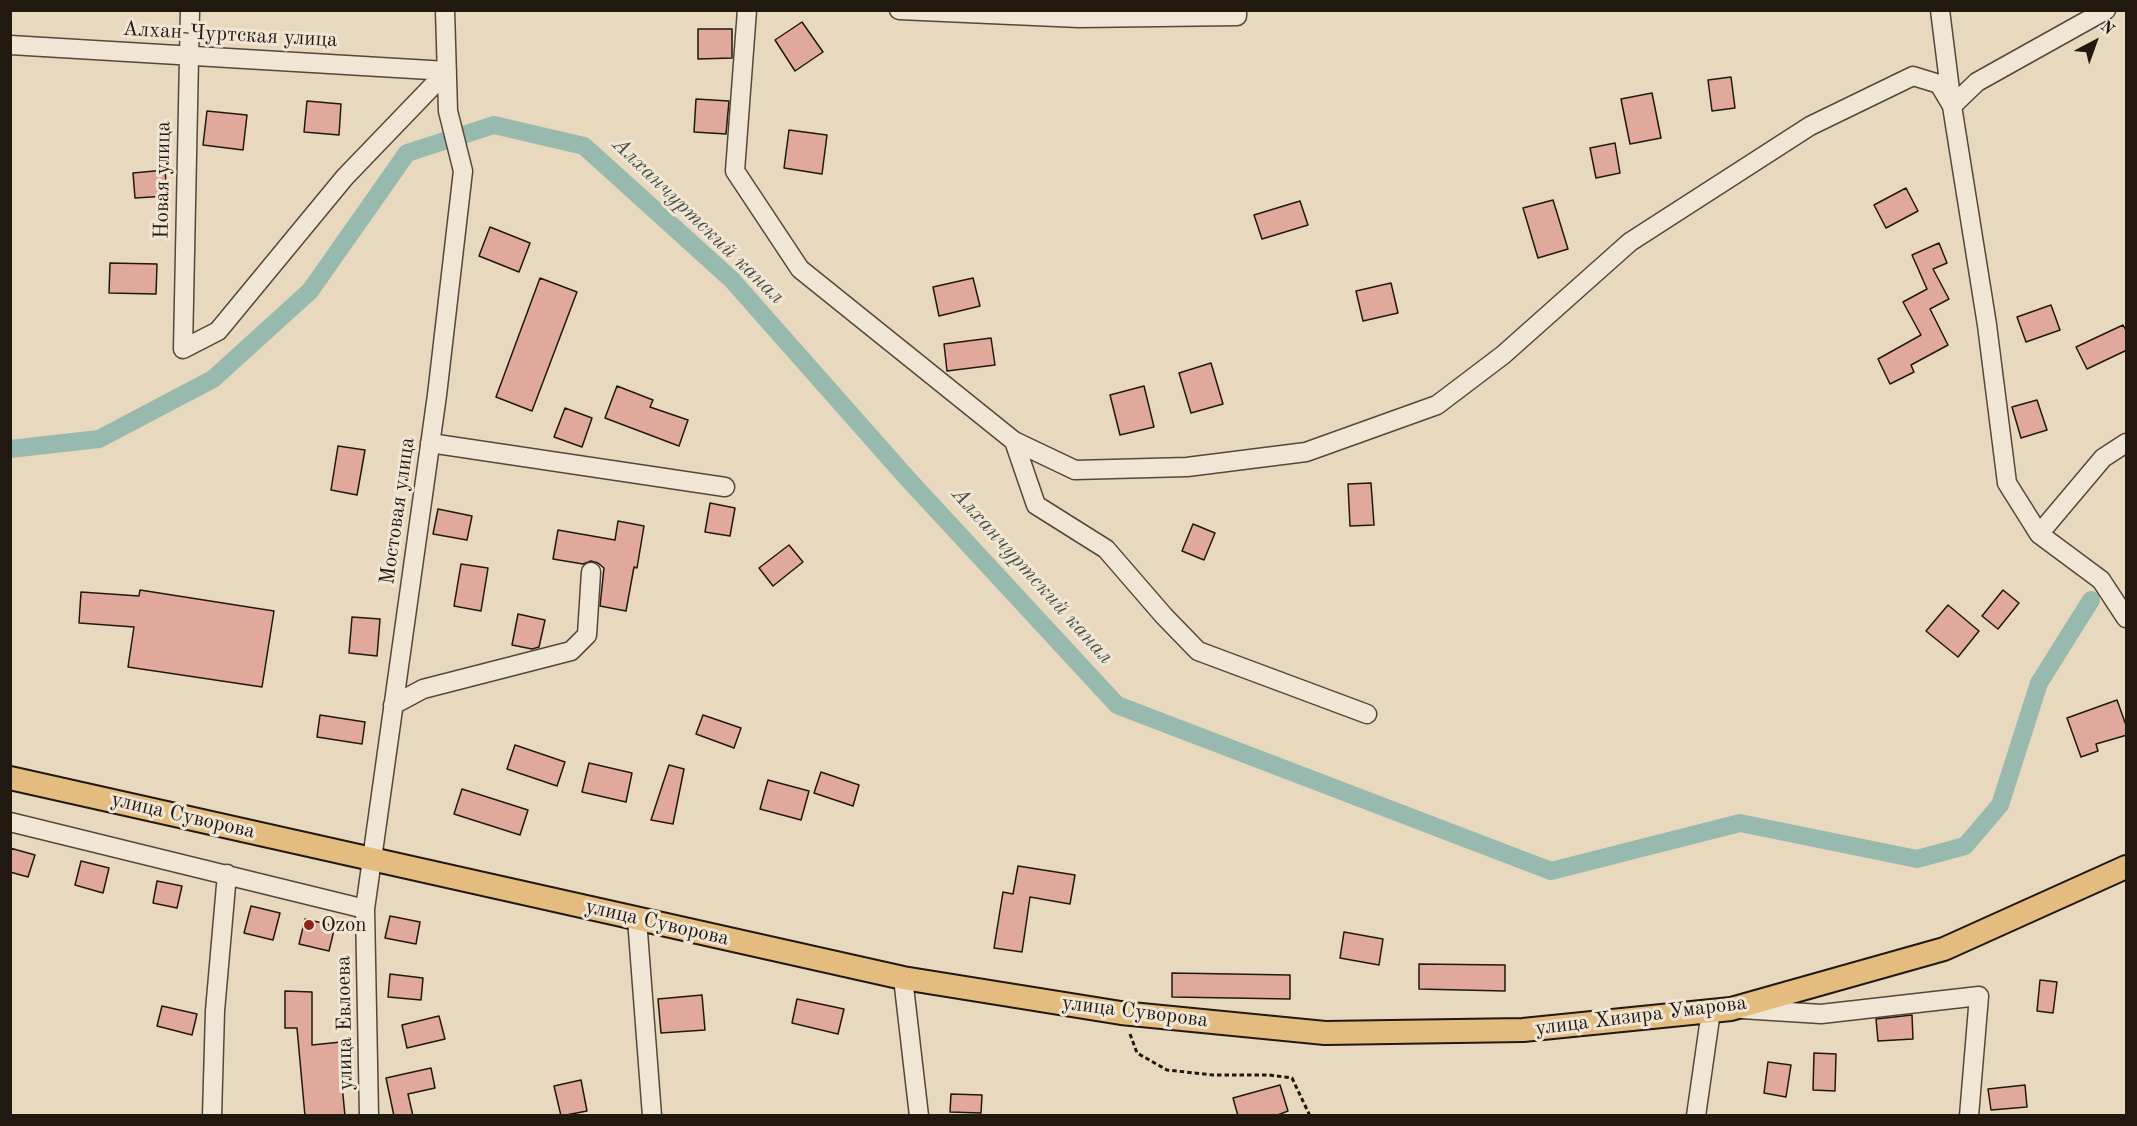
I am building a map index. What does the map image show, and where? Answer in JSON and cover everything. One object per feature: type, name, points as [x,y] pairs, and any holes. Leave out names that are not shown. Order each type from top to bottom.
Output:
[{"type":"main road","name":"улица Суворова","points":[[10,778],[903,978],[1121,1013],[1311,1031]]},
{"type":"main road","name":"улица Хизира Умарова","points":[[1311,1031],[1325,1033],[1523,1030],[1721,1010],[1944,949],[2127,867]]},
{"type":"street","name":"Новая улица","points":[[190,10],[183,350],[218,332],[345,177],[447,71]]},
{"type":"street","points":[[445,10],[447,71]]},
{"type":"street","points":[[747,10],[735,171],[800,269],[1014,441],[1075,470],[1187,467],[1306,452],[1437,405],[1503,355],[1630,242],[1810,126],[1913,76],[1939,84],[1952,106]]},
{"type":"street","points":[[899,10],[1079,14],[1237,13]]},
{"type":"street","points":[[1940,10],[1952,106],[1987,324],[2007,483],[2039,534],[2101,580],[2127,618]]},
{"type":"street","points":[[1952,106],[1977,82],[2106,10]]},
{"type":"street","name":"Алхан-Чуртская улица","points":[[10,45],[447,71]]},
{"type":"street","name":"Мостовая улица","points":[[371,858],[430,443],[463,171],[448,111],[447,71]]},
{"type":"street","points":[[1014,441],[1036,505],[1106,549],[1164,616],[1198,651],[1367,714]]},
{"type":"street","points":[[430,443],[725,487]]},
{"type":"street","points":[[2039,534],[2103,458],[2127,443]]},
{"type":"street","points":[[393,705],[423,689],[571,651],[587,635],[591,572]]},
{"type":"street","points":[[10,822],[365,909]]},
{"type":"street","name":"улица Евлоева","points":[[369,1116],[365,909],[371,858]]},
{"type":"street","points":[[212,1116],[215,1011],[227,874]]},
{"type":"street","points":[[637,919],[652,1116]]},
{"type":"street","points":[[903,978],[919,1116]]},
{"type":"street","points":[[1696,1116],[1721,1010],[1821,1014],[1978,996],[1969,1116]]},
{"type":"path","points":[[1121,1013],[1137,1053],[1167,1070],[1213,1076],[1269,1075],[1292,1078],[1310,1116]]},
{"type":"building","points":[[802,22],[823,52],[795,71],[775,40]]},
{"type":"building","points":[[698,29],[732,29],[732,58],[698,59]]},
{"type":"building","points":[[1731,77],[1735,108],[1712,111],[1708,80]]},
{"type":"building","points":[[1652,93],[1661,138],[1630,144],[1621,99]]},
{"type":"building","points":[[696,99],[729,101],[726,134],[694,132]]},
{"type":"building","points":[[307,101],[341,104],[339,135],[304,132]]},
{"type":"building","points":[[207,111],[247,115],[243,150],[203,145]]},
{"type":"building","points":[[789,130],[827,135],[822,174],[784,168]]},
{"type":"building","points":[[1615,143],[1620,173],[1596,178],[1590,148]]},
{"type":"building","points":[[165,170],[167,196],[135,198],[133,173]]},
{"type":"building","points":[[1906,188],[1918,211],[1886,228],[1874,205]]},
{"type":"building","points":[[1553,200],[1568,249],[1538,258],[1523,208]]},
{"type":"building","points":[[1300,201],[1308,225],[1262,239],[1254,215]]},
{"type":"building","points":[[490,227],[530,243],[519,272],[479,256]]},
{"type":"building","points":[[1939,243],[1947,263],[1933,269],[1949,299],[1930,309],[1948,345],[1911,365],[1914,372],[1890,384],[1878,359],[1921,335],[1903,302],[1927,289],[1912,255]]},
{"type":"building","points":[[110,263],[157,264],[156,294],[109,293]]},
{"type":"building","points":[[540,278],[577,292],[532,411],[496,397]]},
{"type":"building","points":[[973,278],[980,306],[939,316],[933,287]]},
{"type":"building","points":[[1391,283],[1398,313],[1363,321],[1356,291]]},
{"type":"building","points":[[2051,305],[2060,330],[2026,342],[2017,317]]},
{"type":"building","points":[[2123,325],[2127,332],[2127,350],[2087,369],[2076,347]]},
{"type":"building","points":[[991,338],[995,365],[947,371],[944,344]]},
{"type":"building","points":[[1211,363],[1223,404],[1191,413],[1179,373]]},
{"type":"building","points":[[617,386],[653,400],[650,407],[688,420],[679,446],[605,418]]},
{"type":"building","points":[[1144,386],[1154,427],[1120,435],[1110,395]]},
{"type":"building","points":[[2037,400],[2047,430],[2021,438],[2012,407]]},
{"type":"building","points":[[565,408],[592,418],[582,447],[554,437]]},
{"type":"building","points":[[338,446],[365,450],[357,495],[331,490]]},
{"type":"building","points":[[1371,483],[1374,525],[1350,526],[1348,484]]},
{"type":"building","points":[[710,503],[735,508],[730,536],[705,532]]},
{"type":"building","points":[[438,509],[472,516],[467,540],[433,534]]},
{"type":"building","points":[[618,521],[644,526],[637,568],[634,567],[626,611],[600,606],[604,568],[598,563],[591,561],[583,564],[553,559],[558,530],[615,540]]},
{"type":"building","points":[[1193,524],[1215,533],[1204,560],[1182,551]]},
{"type":"building","points":[[789,545],[803,562],[773,586],[759,568]]},
{"type":"building","points":[[461,564],[488,568],[481,611],[454,606]]},
{"type":"building","points":[[140,590],[274,611],[262,687],[128,667],[134,627],[79,623],[81,592],[139,596]]},
{"type":"building","points":[[2003,590],[2019,603],[1998,629],[1982,616]]},
{"type":"building","points":[[1948,605],[1979,631],[1958,657],[1926,631]]},
{"type":"building","points":[[518,614],[545,620],[539,647],[532,649],[512,645]]},
{"type":"building","points":[[352,617],[380,619],[377,656],[349,653]]},
{"type":"building","points":[[2117,700],[2127,728],[2127,735],[2096,744],[2098,751],[2081,757],[2067,718]]},
{"type":"building","points":[[320,715],[365,722],[362,744],[317,737]]},
{"type":"building","points":[[703,715],[741,728],[734,748],[696,734]]},
{"type":"building","points":[[515,745],[565,762],[557,786],[507,769]]},
{"type":"building","points":[[589,763],[632,773],[626,802],[582,792]]},
{"type":"building","points":[[669,765],[684,769],[673,824],[651,820]]},
{"type":"building","points":[[821,772],[859,785],[853,806],[814,793]]},
{"type":"building","points":[[768,780],[809,791],[801,820],[760,809]]},
{"type":"building","points":[[462,789],[528,810],[520,835],[454,814]]},
{"type":"building","points":[[10,848],[35,855],[28,877],[10,872]]},
{"type":"building","points":[[81,861],[109,868],[103,893],[75,885]]},
{"type":"building","points":[[1018,866],[1075,875],[1070,904],[1030,897],[1022,952],[994,948],[1003,892],[1013,894]]},
{"type":"building","points":[[157,881],[182,886],[177,908],[153,903]]},
{"type":"building","points":[[251,906],[280,913],[273,940],[244,933]]},
{"type":"building","points":[[390,916],[420,922],[416,944],[385,938]]},
{"type":"building","points":[[305,919],[335,926],[329,951],[299,944]]},
{"type":"building","points":[[1344,932],[1383,939],[1379,965],[1340,958]]},
{"type":"building","points":[[1419,964],[1505,965],[1505,991],[1419,989]]},
{"type":"building","points":[[1172,973],[1290,975],[1290,999],[1172,997]]},
{"type":"building","points":[[390,974],[423,978],[421,1000],[388,997]]},
{"type":"building","points":[[2040,980],[2057,982],[2053,1013],[2037,1011]]},
{"type":"building","points":[[285,991],[312,992],[312,1045],[341,1042],[345,1116],[305,1116],[297,1028],[285,1028]]},
{"type":"building","points":[[702,995],[705,1030],[661,1033],[658,999]]},
{"type":"building","points":[[797,999],[844,1009],[838,1034],[792,1023]]},
{"type":"building","points":[[162,1006],[197,1014],[192,1035],[157,1026]]},
{"type":"building","points":[[1912,1015],[1913,1039],[1878,1041],[1876,1019]]},
{"type":"building","points":[[439,1016],[445,1039],[407,1048],[402,1025]]},
{"type":"building","points":[[1814,1053],[1836,1054],[1835,1091],[1813,1090]]},
{"type":"building","points":[[1768,1062],[1791,1065],[1786,1097],[1764,1093]]},
{"type":"building","points":[[431,1068],[435,1088],[408,1094],[413,1116],[394,1116],[386,1078]]},
{"type":"building","points":[[581,1080],[587,1111],[561,1116],[554,1086]]},
{"type":"building","points":[[1280,1085],[1288,1111],[1275,1116],[1238,1116],[1233,1098]]},
{"type":"building","points":[[2025,1085],[2027,1107],[1991,1110],[1988,1089]]},
{"type":"building","points":[[951,1094],[982,1095],[981,1113],[950,1112]]},
{"type":"waterway","name":"Алханчуртский канал","points":[[10,449],[99,439],[213,379],[310,291],[407,153],[494,125],[584,146],[732,280],[907,478],[1117,705],[1551,871],[1740,823],[1917,859],[1965,846],[2000,805],[2039,683],[2091,600]]},
{"type":"place","name":"Ozon","points":[[309,925]]}]
